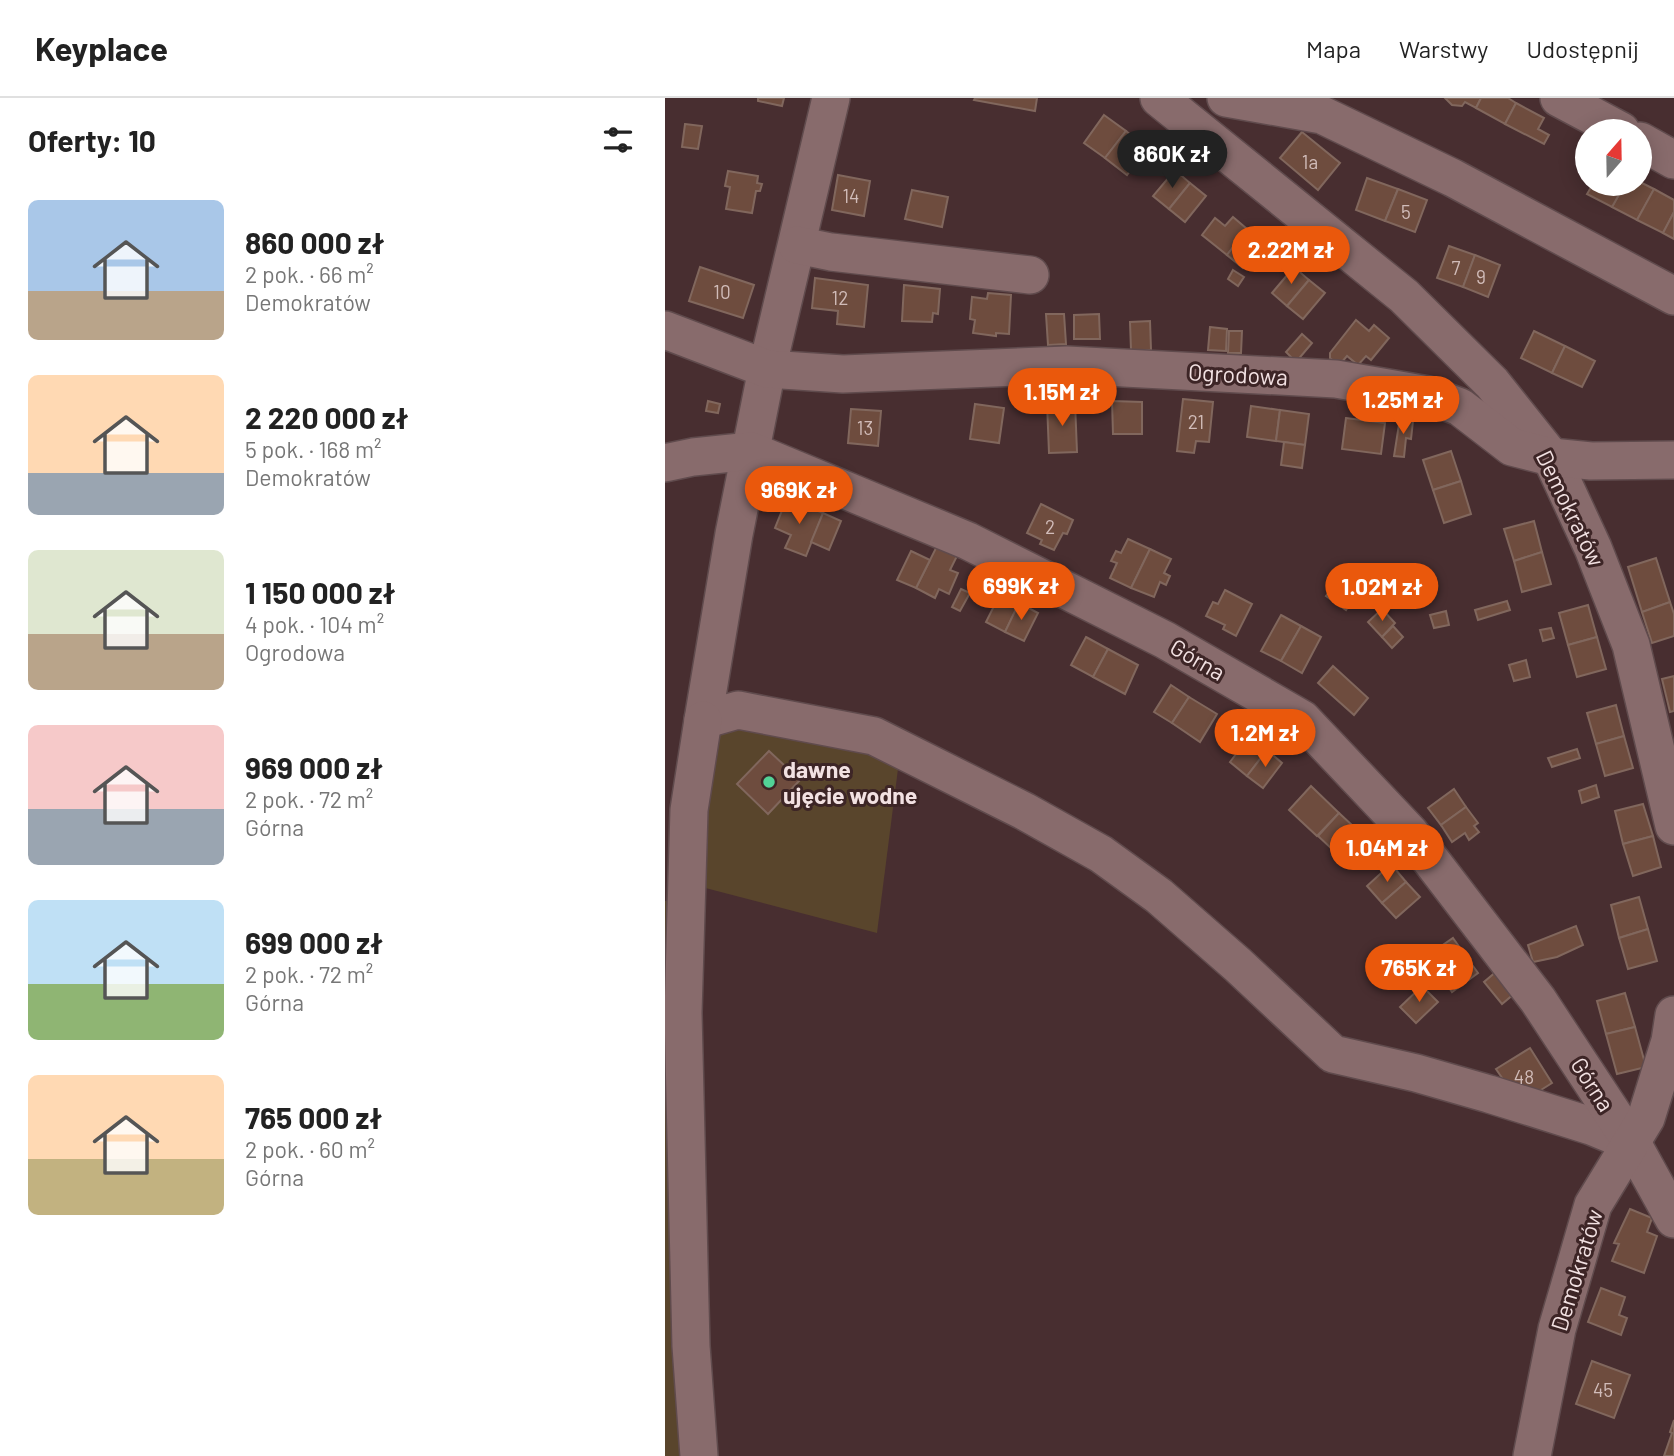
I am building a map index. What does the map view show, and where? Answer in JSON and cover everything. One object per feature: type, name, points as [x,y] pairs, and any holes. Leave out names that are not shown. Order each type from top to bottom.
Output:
[{"type":"street","points":[[699,1456],[691,1346],[683,1013],[689,810],[734,534],[767,369],[831,98]]},
{"type":"street","points":[[1226,98],[1322,115],[1453,178],[1674,296]]},
{"type":"street","points":[[1559,98],[1598,119]]},
{"type":"street","name":"Demokratów","points":[[1165,99],[1403,296],[1492,383],[1551,457],[1593,548],[1631,645],[1674,826]]},
{"type":"street","points":[[1652,148],[1674,160]]},
{"type":"street","points":[[797,245],[831,252],[1030,275]]},
{"type":"street","name":"Ogrodowa","points":[[665,330],[767,369],[843,374],[1067,365],[1336,379],[1429,395],[1461,407],[1512,447],[1551,457],[1591,461],[1674,460]]},
{"type":"street","points":[[665,463],[751,451]]},
{"type":"street","name":"Górna","points":[[751,451],[968,541],[1165,640],[1302,719],[1410,833],[1538,1000],[1632,1143],[1674,1219]]},
{"type":"street","points":[[703,720],[739,710],[874,736],[1024,811],[1101,855],[1178,914],[1238,965],[1333,1054],[1416,1073],[1489,1094],[1591,1126],[1632,1143]]},
{"type":"street","name":"Demokratów","points":[[1532,1456],[1557,1329],[1593,1205],[1646,1118],[1670,1041],[1674,1015]]},
{"type":"shaded area","points":[[739,718],[900,753],[877,933],[694,885],[708,725]]},
{"type":"shaded area","points":[[665,901],[674,901],[688,1456],[665,1456]]},
{"type":"building","points":[[758,98],[784,98],[782,106],[758,101]]},
{"type":"building","points":[[1037,98],[1035,111],[974,100]]},
{"type":"building","points":[[1445,98],[1481,98],[1476,108],[1465,102],[1462,106],[1452,105]]},
{"type":"building","points":[[1481,98],[1508,98],[1516,103],[1505,124],[1476,108]]},
{"type":"building","points":[[1516,103],[1544,118],[1538,129],[1549,135],[1544,144],[1505,124]]},
{"type":"building","points":[[1104,115],[1126,131],[1105,158],[1084,143]]},
{"type":"building","points":[[685,124],[702,126],[698,149],[682,147]]},
{"type":"building","points":[[1126,131],[1147,148],[1127,175],[1105,158]]},
{"type":"building","points":[[1302,132],[1340,163],[1318,190],[1280,158]]},
{"type":"building","points":[[1175,170],[1190,183],[1169,209],[1153,196]]},
{"type":"building","points":[[728,171],[758,176],[757,183],[762,184],[760,191],[756,191],[752,213],[726,209],[730,187],[725,186]]},
{"type":"building","points":[[838,175],[870,181],[864,216],[832,210]]},
{"type":"building","points":[[1367,178],[1398,189],[1385,221],[1356,210]]},
{"type":"building","points":[[1190,183],[1206,196],[1185,222],[1169,209]]},
{"type":"building","points":[[1398,189],[1427,200],[1415,232],[1385,221]]},
{"type":"building","points":[[1654,189],[1674,200],[1674,212],[1663,233],[1637,220]]},
{"type":"building","points":[[912,190],[948,197],[942,227],[905,219]]},
{"type":"building","points":[[1591,196],[1618,196],[1612,207]]},
{"type":"building","points":[[1618,196],[1650,196],[1637,220],[1612,207]]},
{"type":"building","points":[[1674,212],[1674,239],[1663,233]]},
{"type":"building","points":[[1233,217],[1247,229],[1227,255],[1202,235],[1215,218],[1225,226]]},
{"type":"building","points":[[1247,229],[1264,243],[1243,268],[1227,255]]},
{"type":"building","points":[[1449,246],[1475,255],[1463,287],[1437,278]]},
{"type":"building","points":[[1475,255],[1500,265],[1488,297],[1463,287]]},
{"type":"building","points":[[700,267],[754,285],[743,318],[689,301]]},
{"type":"building","points":[[1294,267],[1309,280],[1287,306],[1272,293]]},
{"type":"building","points":[[1233,270],[1244,277],[1238,286],[1228,279]]},
{"type":"building","points":[[815,278],[868,285],[864,327],[837,324],[838,311],[812,308]]},
{"type":"building","points":[[1309,280],[1325,293],[1303,319],[1287,306]]},
{"type":"building","points":[[904,285],[940,289],[938,314],[933,313],[932,322],[902,321]]},
{"type":"building","points":[[988,293],[1011,295],[1009,334],[996,333],[996,336],[973,333],[975,320],[970,319],[972,297],[987,299]]},
{"type":"building","points":[[1046,314],[1064,314],[1066,344],[1048,345]]},
{"type":"building","points":[[1099,314],[1100,339],[1074,339],[1074,315]]},
{"type":"building","points":[[1356,320],[1369,331],[1374,325],[1389,338],[1371,360],[1366,356],[1358,365],[1347,356],[1341,363],[1336,363],[1330,358],[1330,353]]},
{"type":"building","points":[[1150,321],[1151,350],[1131,350],[1130,322]]},
{"type":"building","points":[[1210,327],[1227,329],[1226,351],[1208,350]]},
{"type":"building","points":[[1229,331],[1242,331],[1241,353],[1228,353]]},
{"type":"building","points":[[1534,331],[1565,346],[1552,373],[1521,358]]},
{"type":"building","points":[[1302,334],[1312,343],[1296,362],[1286,352]]},
{"type":"building","points":[[1565,346],[1595,361],[1582,387],[1552,373]]},
{"type":"building","points":[[1183,399],[1213,402],[1209,442],[1196,441],[1194,453],[1177,451]]},
{"type":"building","points":[[708,401],[720,404],[718,413],[706,411]]},
{"type":"building","points":[[1112,401],[1142,402],[1142,434],[1113,434]]},
{"type":"building","points":[[1075,402],[1077,452],[1049,453],[1047,403]]},
{"type":"building","points":[[975,404],[1004,408],[999,443],[970,439]]},
{"type":"building","points":[[1251,406],[1280,410],[1276,441],[1247,437]]},
{"type":"building","points":[[851,409],[881,411],[878,446],[848,443]]},
{"type":"building","points":[[1280,410],[1309,414],[1305,445],[1276,441]]},
{"type":"building","points":[[1346,418],[1385,423],[1381,454],[1342,449]]},
{"type":"building","points":[[1400,418],[1413,421],[1411,439],[1406,438],[1404,457],[1394,456]]},
{"type":"building","points":[[1284,442],[1305,445],[1302,468],[1281,465]]},
{"type":"building","points":[[1451,451],[1461,481],[1433,490],[1423,460]]},
{"type":"building","points":[[1461,481],[1471,514],[1444,523],[1433,490]]},
{"type":"building","points":[[787,498],[823,513],[806,556],[785,548],[791,535],[775,528]]},
{"type":"building","points":[[1041,504],[1073,520],[1067,534],[1063,533],[1054,550],[1040,544],[1042,540],[1027,533]]},
{"type":"building","points":[[823,513],[841,521],[829,550],[811,542]]},
{"type":"building","points":[[1534,521],[1542,552],[1514,561],[1504,529]]},
{"type":"building","points":[[1128,539],[1150,549],[1131,588],[1110,578],[1117,563],[1111,561],[1116,551],[1121,553]]},
{"type":"building","points":[[940,540],[960,550],[950,570],[958,573],[949,594],[939,589],[935,598],[916,588]]},
{"type":"building","points":[[1150,549],[1171,559],[1164,573],[1170,576],[1166,585],[1160,582],[1154,597],[1131,588]]},
{"type":"building","points":[[911,551],[930,560],[916,588],[897,580]]},
{"type":"building","points":[[1542,552],[1551,584],[1522,592],[1514,561]]},
{"type":"building","points":[[1656,558],[1670,602],[1642,612],[1628,567]]},
{"type":"building","points":[[1333,587],[1352,601],[1346,610],[1326,596]]},
{"type":"building","points":[[961,589],[970,593],[960,611],[952,607]]},
{"type":"building","points":[[1225,590],[1252,604],[1236,636],[1223,629],[1225,625],[1206,616],[1213,602],[1218,604]]},
{"type":"building","points":[[1000,594],[1019,603],[1005,632],[986,622]]},
{"type":"building","points":[[1507,601],[1510,610],[1478,620],[1475,610]]},
{"type":"building","points":[[1670,602],[1674,614],[1674,636],[1652,643],[1642,612]]},
{"type":"building","points":[[1019,603],[1038,613],[1024,641],[1005,632]]},
{"type":"building","points":[[1588,605],[1597,637],[1568,645],[1559,613]]},
{"type":"building","points":[[1382,609],[1395,623],[1382,637],[1368,622]]},
{"type":"building","points":[[1446,611],[1449,625],[1434,628],[1430,615]]},
{"type":"building","points":[[1281,615],[1301,626],[1281,661],[1261,651]]},
{"type":"building","points":[[1301,626],[1321,637],[1302,673],[1281,661]]},
{"type":"building","points":[[1393,626],[1403,637],[1392,648],[1382,637]]},
{"type":"building","points":[[1551,628],[1554,638],[1543,641],[1540,630]]},
{"type":"building","points":[[1086,637],[1108,649],[1093,677],[1071,665]]},
{"type":"building","points":[[1597,637],[1606,669],[1577,677],[1568,645]]},
{"type":"building","points":[[1108,649],[1138,665],[1125,694],[1093,677]]},
{"type":"building","points":[[1526,660],[1530,677],[1514,681],[1509,665]]},
{"type":"building","points":[[1333,666],[1368,698],[1354,715],[1318,683]]},
{"type":"building","points":[[1674,676],[1674,711],[1670,712],[1662,679]]},
{"type":"building","points":[[1171,685],[1189,697],[1172,723],[1154,712]]},
{"type":"building","points":[[1189,697],[1217,714],[1200,742],[1172,723]]},
{"type":"building","points":[[1616,705],[1624,736],[1596,744],[1587,713]]},
{"type":"building","points":[[1624,736],[1633,768],[1605,776],[1596,744]]},
{"type":"building","points":[[1249,737],[1267,750],[1247,776],[1230,762]]},
{"type":"building","points":[[1577,749],[1580,758],[1552,767],[1548,758]]},
{"type":"building","points":[[1267,750],[1282,763],[1263,788],[1247,776]]},
{"type":"building","name":"dawne ujęcie wodne","points":[[769,751],[800,780],[768,814],[737,784]]},
{"type":"building","points":[[1596,785],[1599,797],[1582,803],[1579,791]]},
{"type":"building","points":[[1311,786],[1339,813],[1317,836],[1289,810]]},
{"type":"building","points":[[1454,789],[1466,807],[1441,825],[1428,808]]},
{"type":"building","points":[[1643,804],[1653,836],[1623,844],[1615,811]]},
{"type":"building","points":[[1466,807],[1478,823],[1474,826],[1479,832],[1469,840],[1465,833],[1452,842],[1441,825]]},
{"type":"building","points":[[1339,813],[1368,840],[1347,863],[1318,836]]},
{"type":"building","points":[[1653,836],[1661,867],[1633,876],[1623,844]]},
{"type":"building","points":[[1391,864],[1406,882],[1382,903],[1367,886]]},
{"type":"building","points":[[1406,882],[1420,897],[1396,918],[1382,903]]},
{"type":"building","points":[[1639,897],[1648,929],[1619,938],[1611,905]]},
{"type":"building","points":[[1576,926],[1583,945],[1557,957],[1533,962],[1528,945]]},
{"type":"building","points":[[1648,929],[1657,961],[1628,969],[1619,938]]},
{"type":"building","points":[[1453,938],[1465,955],[1439,973],[1427,956]]},
{"type":"building","points":[[1465,955],[1478,973],[1452,992],[1439,973]]},
{"type":"building","points":[[1497,971],[1515,993],[1502,1004],[1484,982]]},
{"type":"building","points":[[1422,986],[1438,1002],[1416,1023],[1400,1007]]},
{"type":"building","points":[[1625,993],[1635,1027],[1606,1034],[1597,1001]]},
{"type":"building","points":[[1635,1027],[1646,1067],[1617,1074],[1606,1034]]},
{"type":"building","points":[[1530,1048],[1552,1083],[1533,1095],[1509,1088],[1496,1069]]},
{"type":"building","points":[[1630,1209],[1652,1218],[1647,1232],[1657,1236],[1644,1273],[1612,1261],[1619,1244],[1614,1243]]},
{"type":"building","points":[[1601,1288],[1625,1297],[1619,1315],[1627,1318],[1621,1335],[1588,1322]]},
{"type":"building","points":[[1592,1361],[1630,1375],[1614,1418],[1576,1404]]},
{"type":"building","points":[[1674,1420],[1674,1456],[1664,1456],[1672,1433],[1670,1432]]},
{"type":"place","name":"dawne ujęcie wodne","points":[[769,782]]}]
